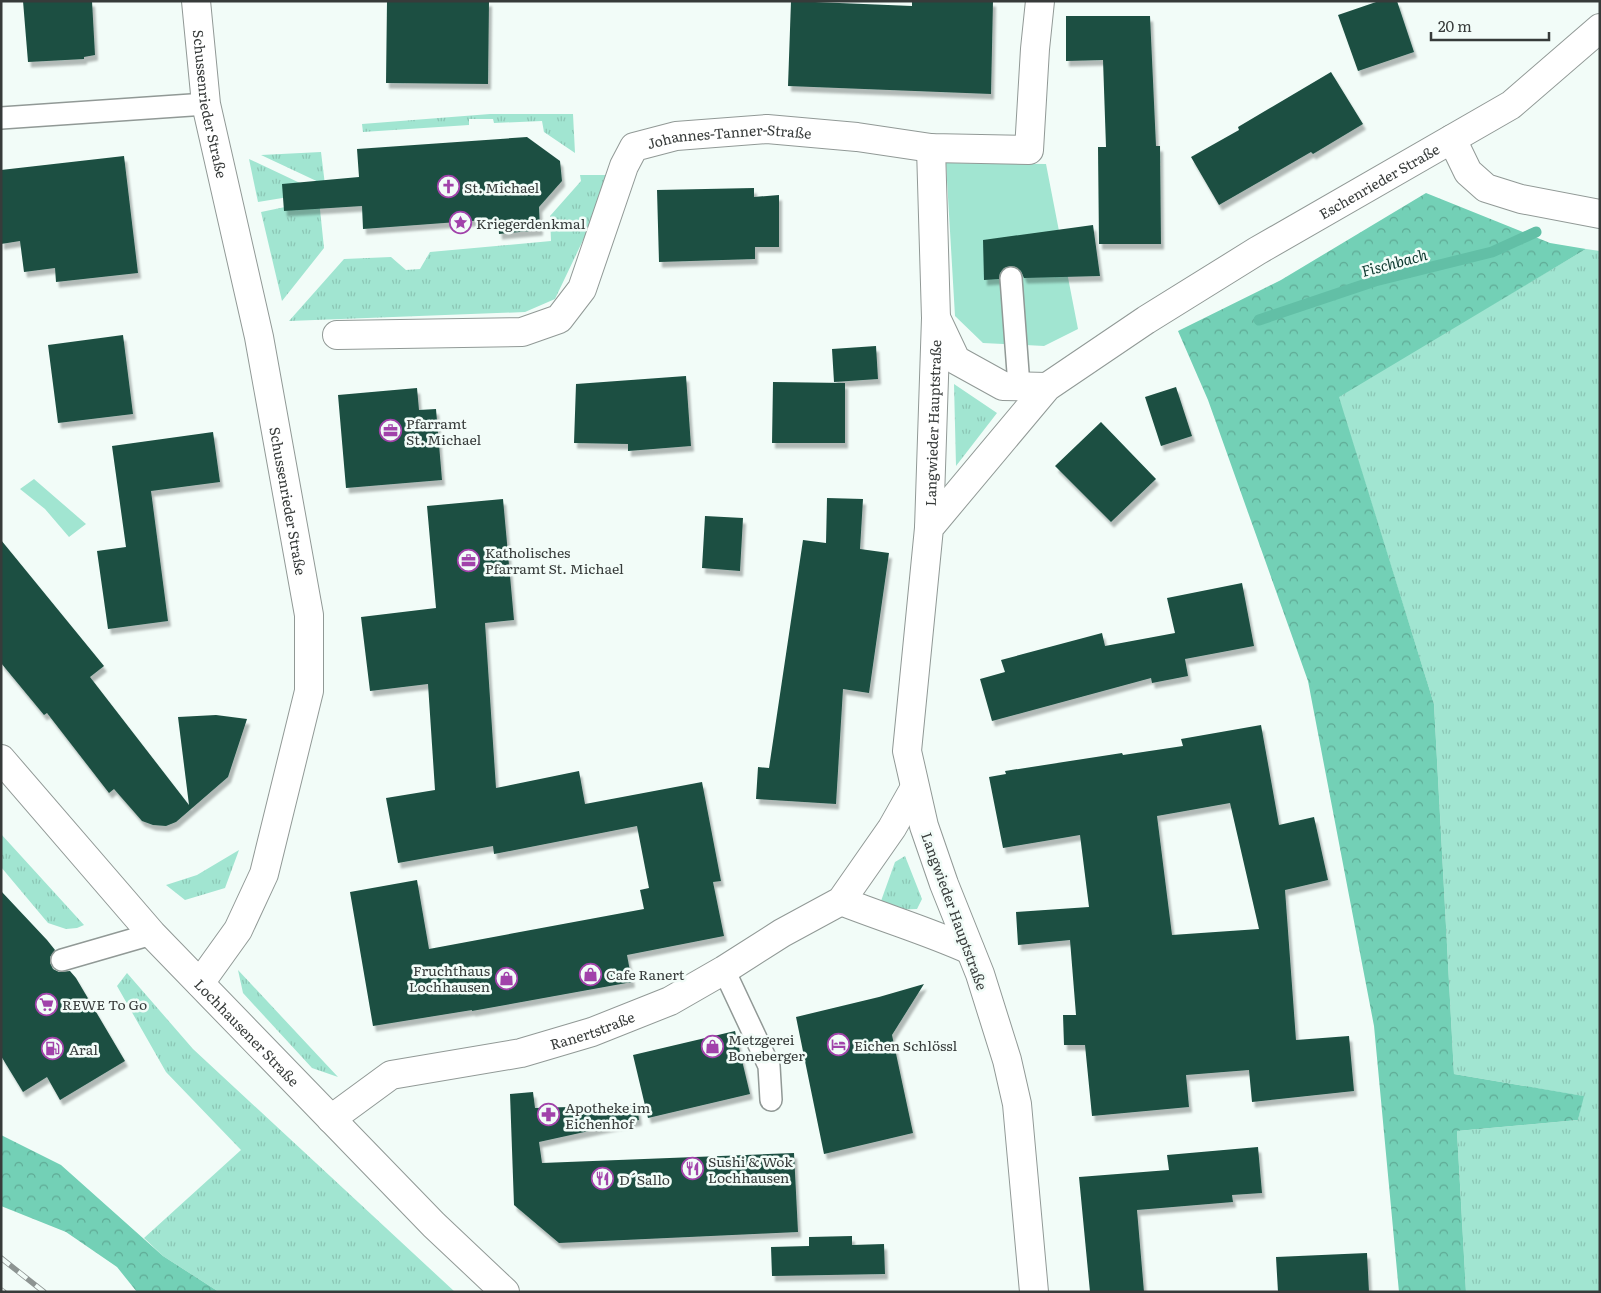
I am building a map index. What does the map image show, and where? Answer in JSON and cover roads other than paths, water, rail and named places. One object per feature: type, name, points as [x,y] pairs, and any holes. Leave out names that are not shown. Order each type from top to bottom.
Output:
[{"type":"street","name":"Schussenrieder Straße","points":[[196,1],[206,104],[259,337],[309,615],[308,691],[264,874],[238,930],[200,984]]},
{"type":"street","name":"Johannes-Tanner-Straße","points":[[337,335],[522,332],[559,319],[582,289],[624,166],[634,147],[676,136],[766,129],[931,148],[1029,150],[1040,1]]},
{"type":"street","name":"Eschenrieder Straße","points":[[1146,320],[1257,251],[1511,105],[1600,28]]},
{"type":"street","points":[[1452,140],[1468,172],[1486,188],[1521,199],[1600,214]]},
{"type":"street","name":"Langwieder Hauptstraße","points":[[931,148],[936,318],[929,528],[907,751],[914,789],[924,826],[944,884],[980,974],[1007,1060],[1017,1104],[1034,1292]]},
{"type":"street","name":"Langwieder Hauptstraße","points":[[936,318],[956,360],[1002,386],[1048,387]]},
{"type":"street","name":"Langwieder Hauptstraße","points":[[929,528],[1048,387],[1146,320]]},
{"type":"street","name":"Lochhausener Straße","points":[[1,759],[152,934],[434,1225],[505,1292]]},
{"type":"street","name":"Ranertstraße","points":[[331,1119],[391,1075],[521,1053],[592,1032],[670,1001],[724,970],[782,933],[841,901],[892,828],[914,789]]},
{"type":"street","points":[[841,901],[896,922],[932,933],[970,950]]},
{"type":"lane","points":[[1,118],[206,104]]},
{"type":"lane","points":[[1011,278],[1019,386]]},
{"type":"lane","points":[[62,960],[152,934]]},
{"type":"lane","points":[[724,970],[769,1066],[771,1100]]},
{"type":"waterway","name":"Fischbach","points":[[1259,320],[1375,281],[1492,252],[1536,232]]},
{"type":"railway","points":[[1,1258],[44,1292]]},
{"type":"place","name":"St. Michael","points":[[448,187]]},
{"type":"place","name":"Kriegerdenkmal","points":[[460,223]]},
{"type":"place","name":"Pfarramt St. Michael","points":[[390,431]]},
{"type":"place","name":"Katholisches Pfarramt St. Michael","points":[[469,560]]},
{"type":"place","name":"Cafe Ranert","points":[[590,974]]},
{"type":"place","name":"Fruchthaus Lochhausen","points":[[506,978]]},
{"type":"place","name":"REWE To Go","points":[[46,1004]]},
{"type":"place","name":"Eichen Schlössl","points":[[838,1045]]},
{"type":"place","name":"Metzgerei Boneberger","points":[[712,1047]]},
{"type":"place","name":"Aral","points":[[53,1049]]},
{"type":"place","name":"Apotheke im Eichenhof","points":[[549,1115]]},
{"type":"place","name":"Sushi & Wok Lochhausen","points":[[692,1169]]},
{"type":"place","name":"D´Sallo","points":[[603,1179]]}]
